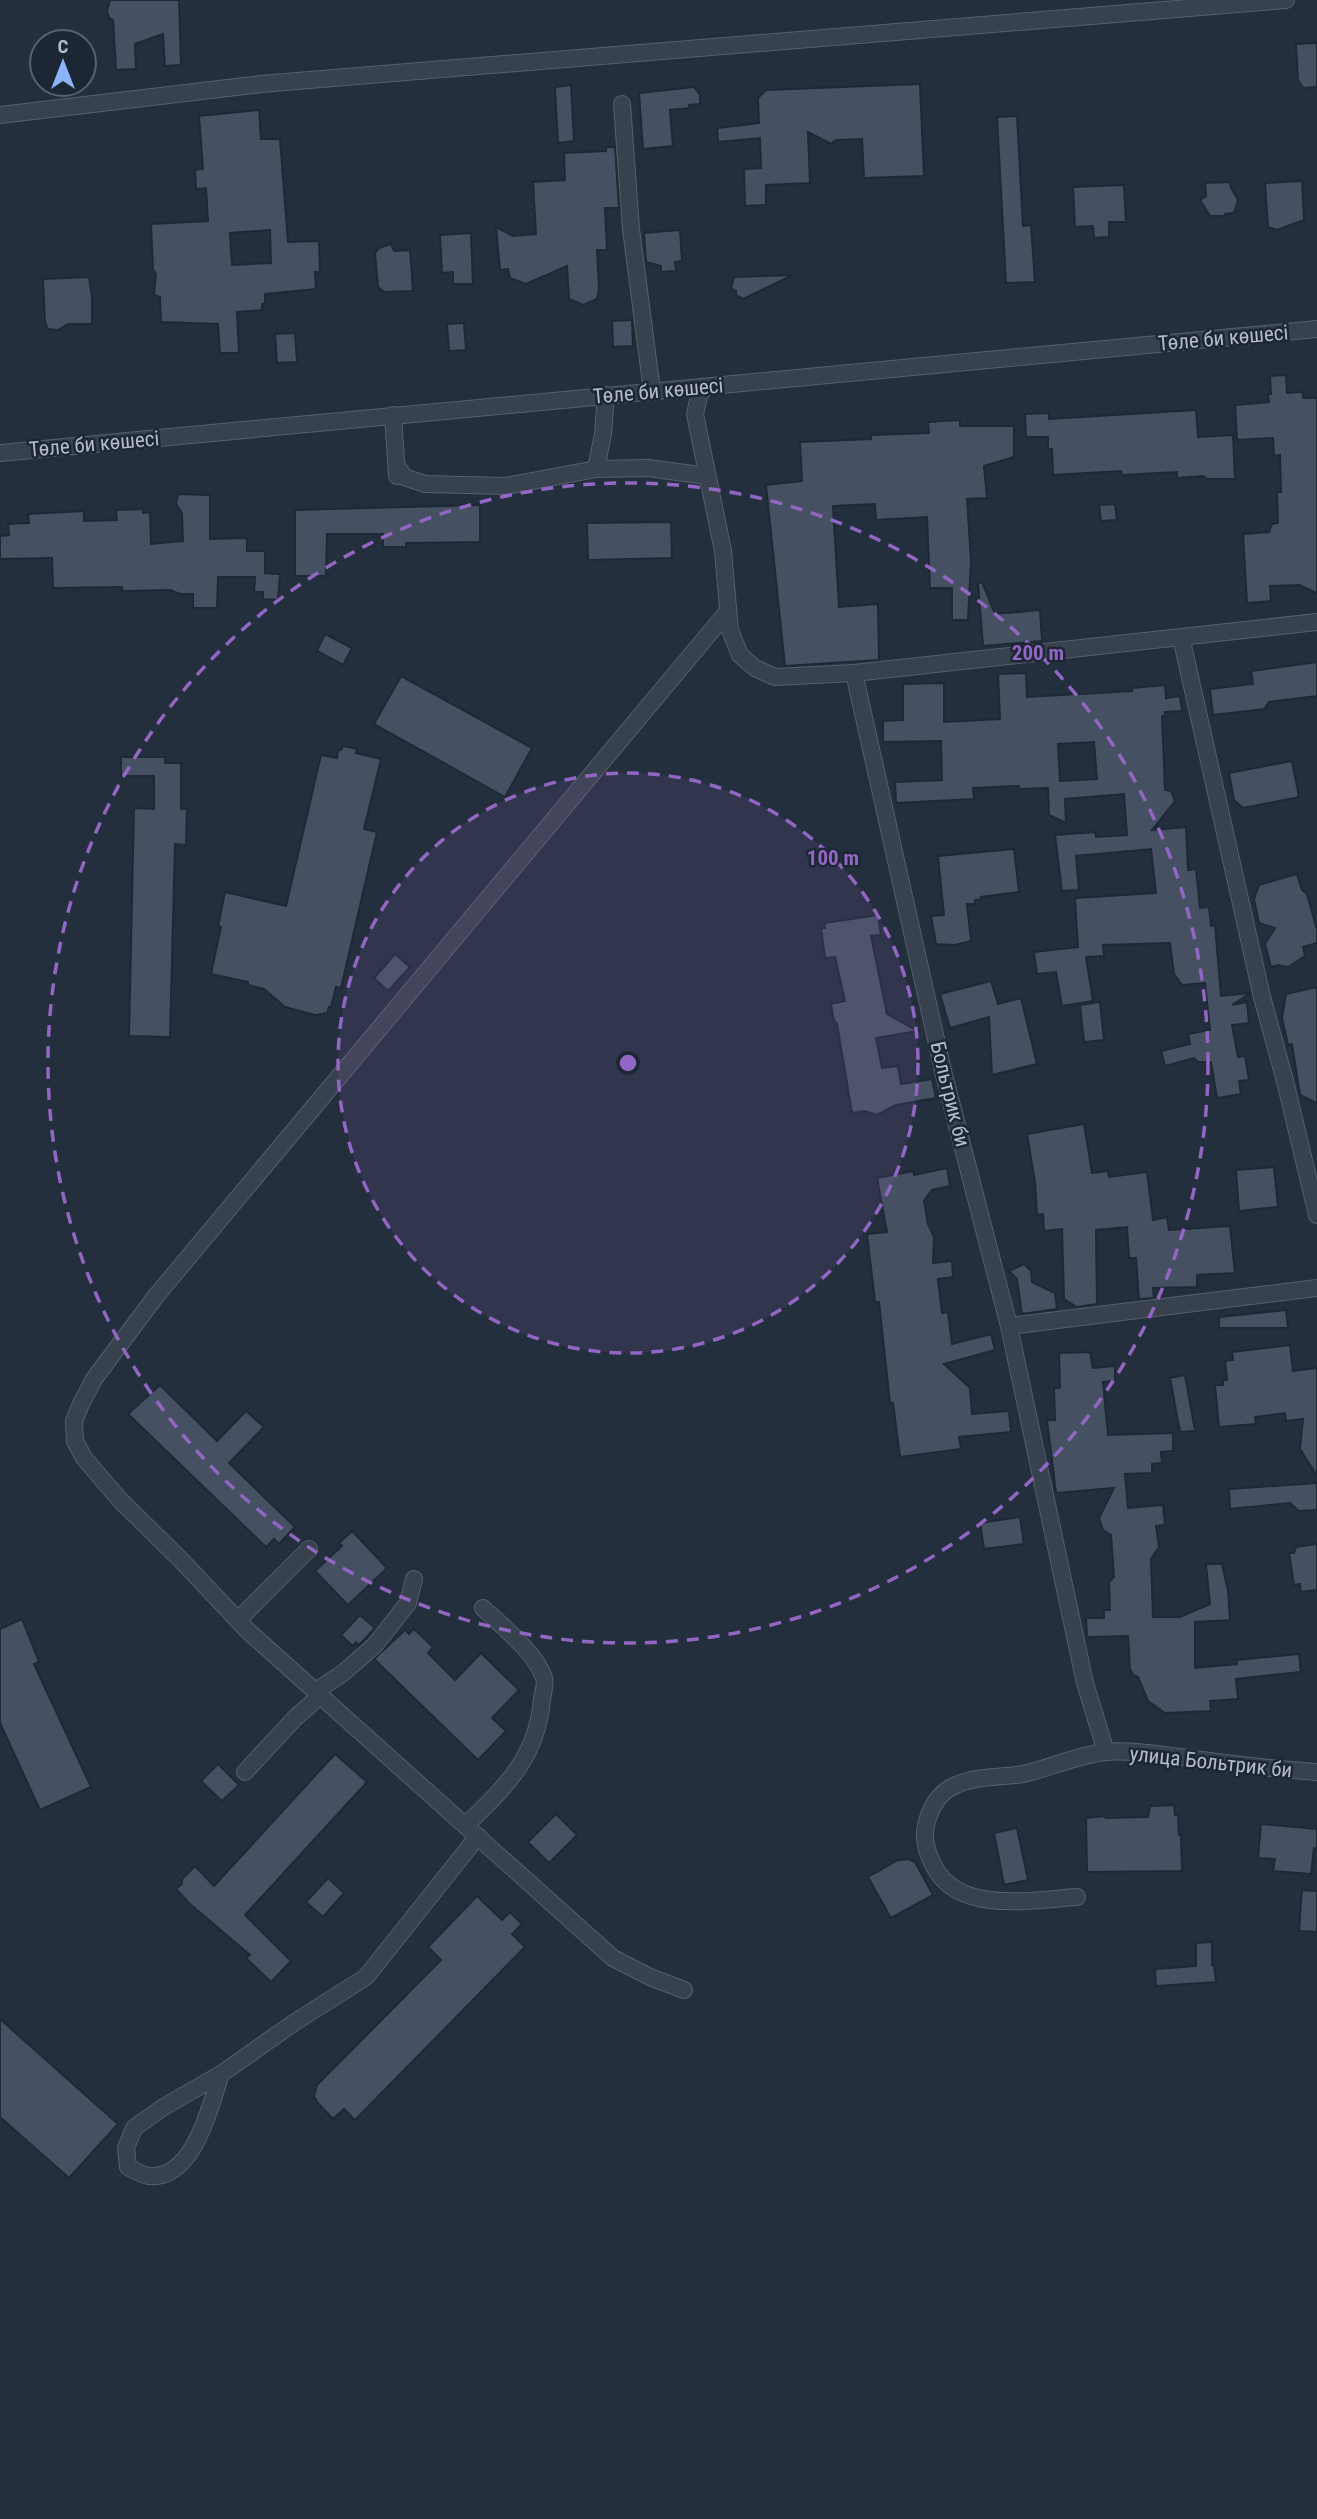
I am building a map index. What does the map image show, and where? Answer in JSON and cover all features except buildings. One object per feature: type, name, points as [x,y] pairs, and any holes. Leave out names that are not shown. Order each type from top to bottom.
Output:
[{"type":"street","points":[[0,115],[261,84],[1286,0]]},
{"type":"street","points":[[622,104],[631,229],[652,391]]},
{"type":"street","name":"Төле би көшесі","points":[[0,453],[1317,329]]},
{"type":"street","points":[[705,387],[699,396],[695,414],[723,551],[730,631],[740,655],[755,668],[775,677],[854,673],[1317,622]]},
{"type":"street","points":[[596,469],[603,434],[606,395]]},
{"type":"street","points":[[393,415],[398,484]]},
{"type":"street","points":[[397,466],[404,477],[425,484],[506,486],[596,469],[648,468],[707,476]]},
{"type":"street","points":[[684,1990],[650,1977],[613,1958],[238,1620],[120,1500],[84,1458],[75,1441],[75,1421],[94,1379],[156,1296],[728,611]]},
{"type":"street","points":[[1181,637],[1262,997],[1317,1215]]},
{"type":"street","name":"Больтрик би","points":[[854,673],[944,1075],[1009,1326],[1085,1683],[1106,1752]]},
{"type":"street","points":[[1009,1326],[1317,1288]]},
{"type":"street","points":[[238,1620],[309,1549]]},
{"type":"street","points":[[245,1772],[319,1693],[375,1645],[408,1603],[414,1579]]},
{"type":"street","points":[[221,2074],[203,2128],[187,2159],[170,2171],[149,2176],[128,2167],[126,2148],[134,2128],[162,2108],[221,2074],[366,1977],[532,1748],[541,1709],[544,1679],[524,1647],[483,1608]]},
{"type":"street","name":"улица Больтрик би","points":[[1077,1897],[989,1900],[958,1892],[941,1879],[925,1842],[926,1829],[938,1798],[951,1787],[966,1781],[1022,1774],[1106,1752],[1317,1772]]}]
